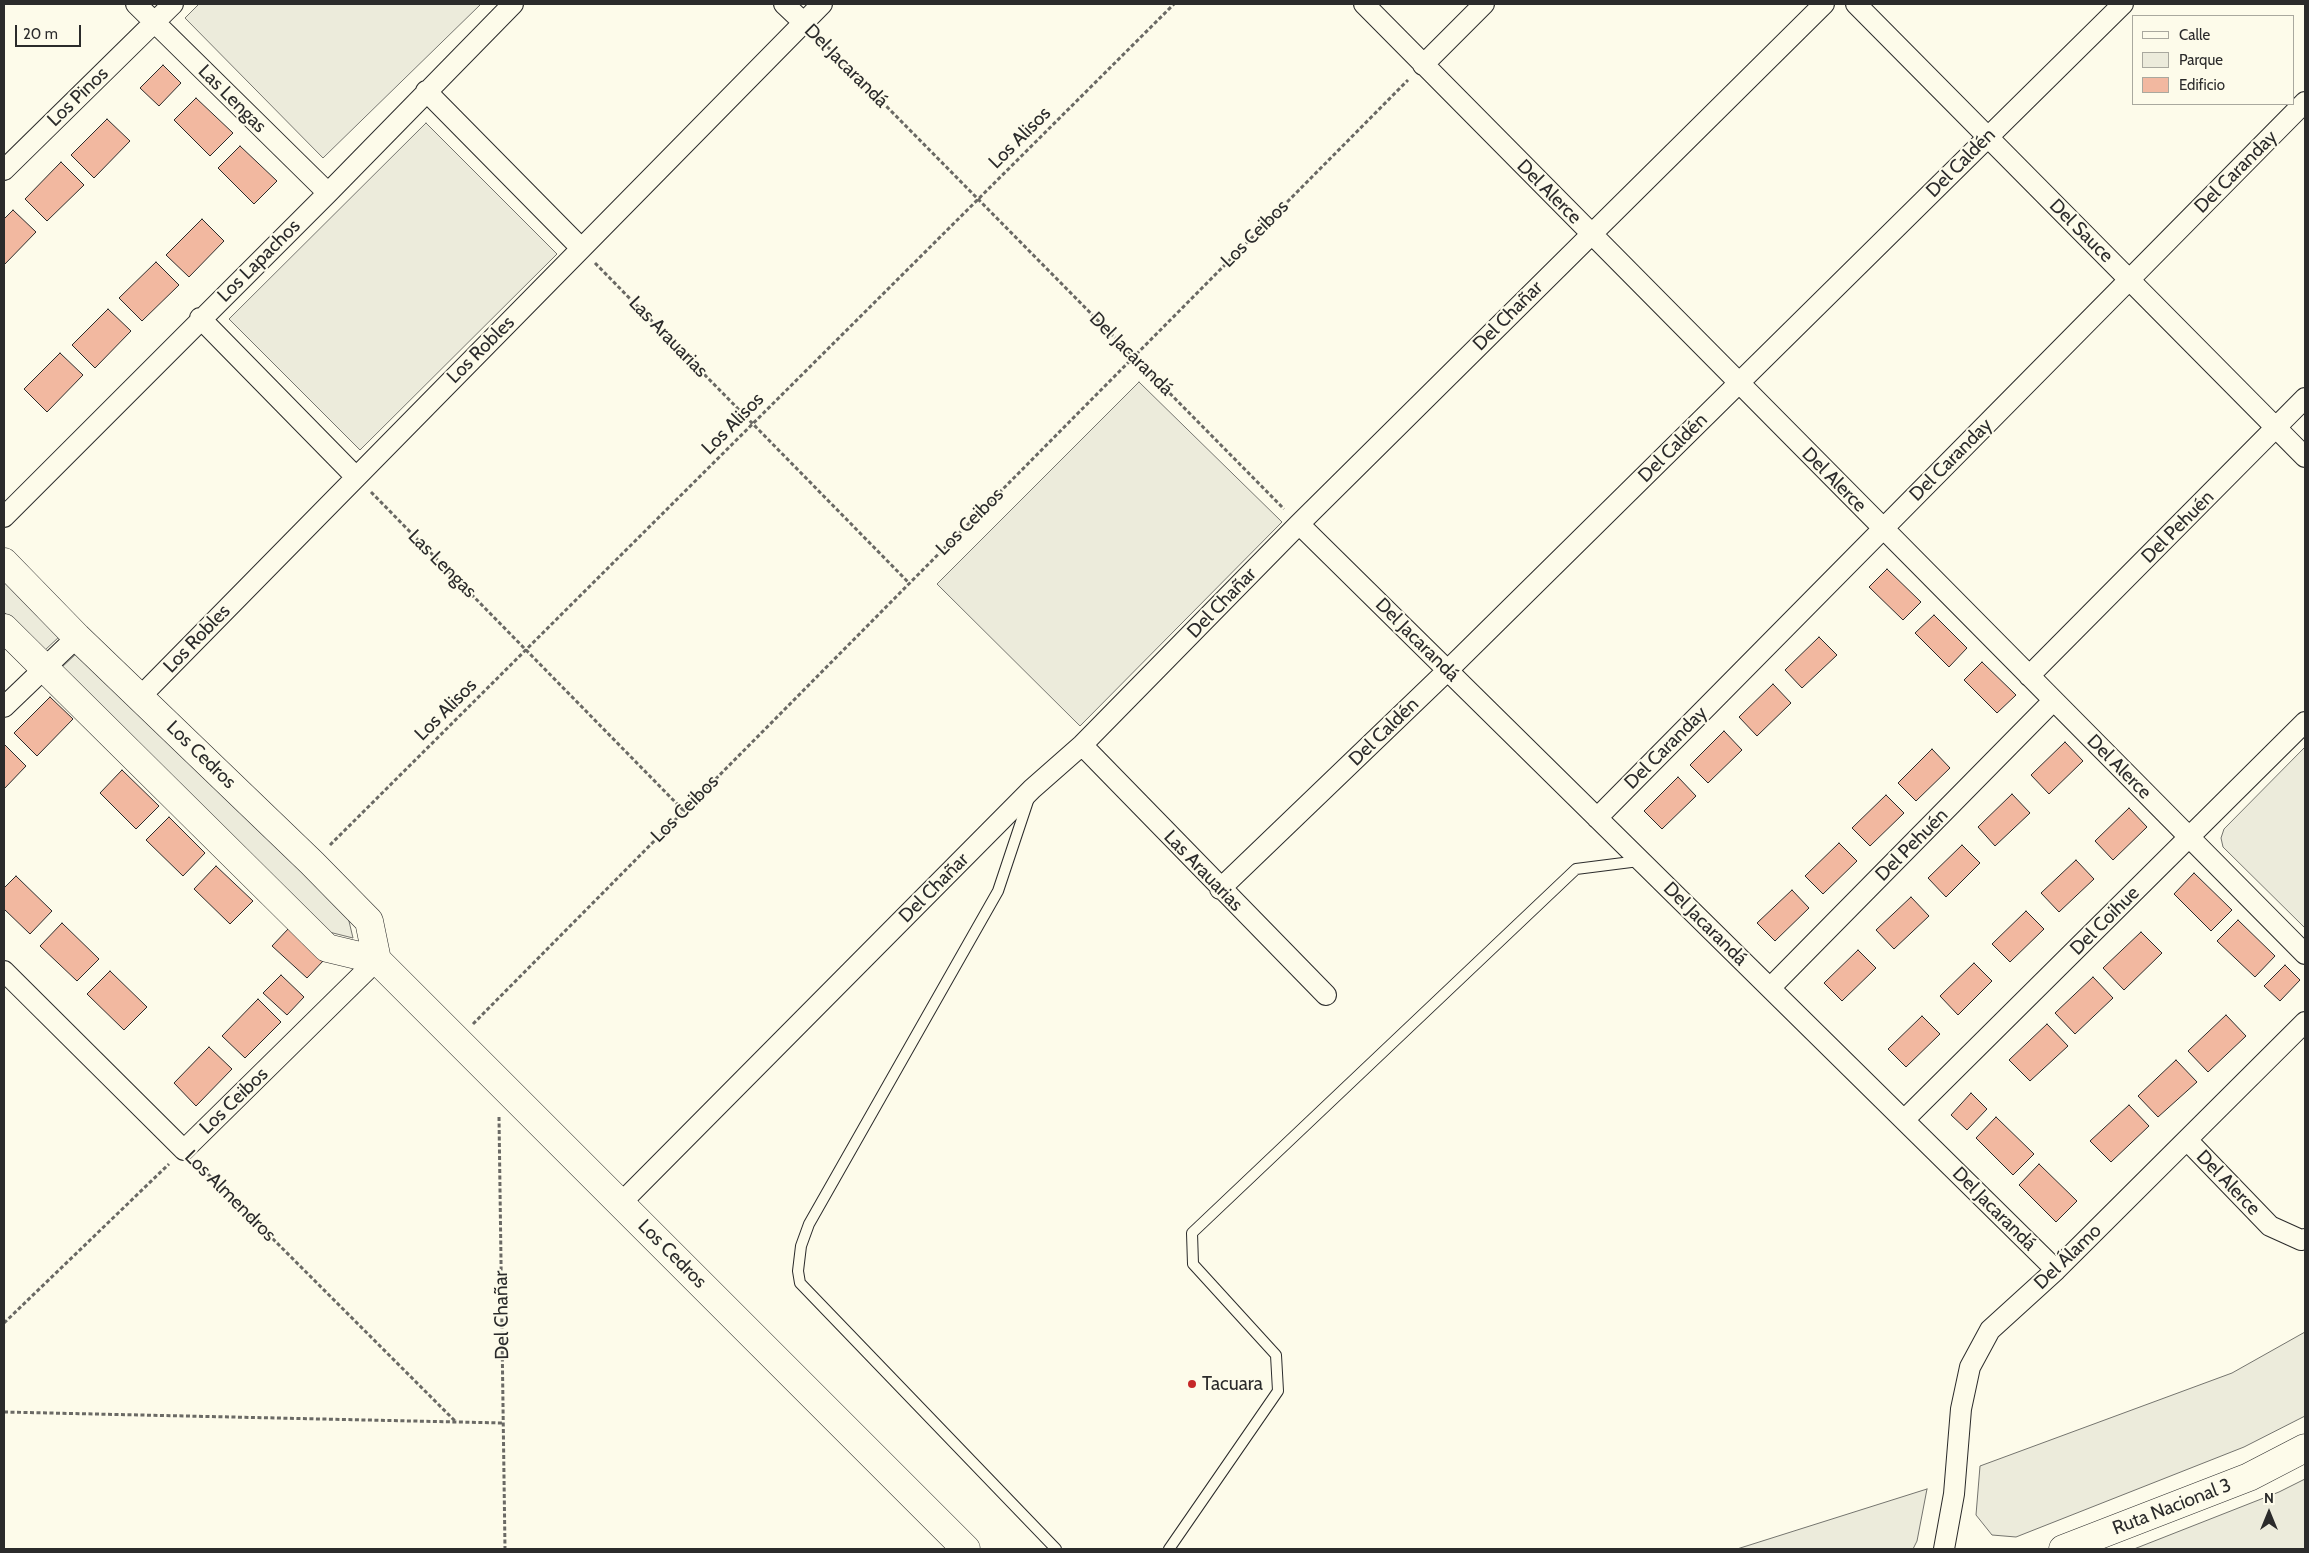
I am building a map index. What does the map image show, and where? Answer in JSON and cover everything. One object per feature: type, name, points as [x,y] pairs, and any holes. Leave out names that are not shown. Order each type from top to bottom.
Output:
[{"type":"main road","name":"Los Cedros","points":[[4,562],[77,637],[141,696],[369,920],[377,960],[966,1549]]},
{"type":"main road","points":[[4,628],[327,948],[377,960]]},
{"type":"main road","name":"Ruta Nacional 3","points":[[2063,1549],[2249,1477],[2305,1448]]},
{"type":"street","name":"Las Lengas","points":[[136,4],[328,193]]},
{"type":"street","name":"Los Pinos","points":[[4,170],[173,4]]},
{"type":"street","name":"Los Lapachos","points":[[4,517],[200,318],[328,193],[513,4]]},
{"type":"street","name":"Del Jacarandá","points":[[784,4],[803,22]]},
{"type":"street","name":"Los Robles","points":[[141,696],[822,4]]},
{"type":"street","name":"Del Alerce","points":[[1364,4],[2305,954]]},
{"type":"street","points":[[1423,65],[1484,4]]},
{"type":"street","name":"Del Chañar","points":[[621,1203],[1032,789],[1082,745],[1298,524],[1824,4]]},
{"type":"street","name":"Del Sauce","points":[[1856,4],[2305,457]]},
{"type":"street","name":"Del Caldén","points":[[1220,889],[1447,671],[2123,4]]},
{"type":"street","points":[[426,91],[581,248]]},
{"type":"street","name":"Del Caranday","points":[[1597,818],[2305,102]]},
{"type":"street","points":[[200,318],[356,477]]},
{"type":"street","name":"Del Pehuén","points":[[2029,676],[2305,398]]},
{"type":"street","name":"Del Jacarandá","points":[[1298,524],[2056,1270]]},
{"type":"street","points":[[4,707],[77,637]]},
{"type":"street","name":"Del Pehuén","points":[[1770,988],[2053,701]]},
{"type":"street","name":"Del Coihue","points":[[1904,1120],[2305,722]]},
{"type":"street","name":"Las Arauarias","points":[[1082,745],[1220,889],[1326,995]]},
{"type":"street","name":"Los Ceibos","points":[[184,1150],[377,960]]},
{"type":"street","name":"Los Almendros","points":[[4,971],[184,1150]]},
{"type":"street","name":"Del Álamo","points":[[1944,1549],[1954,1494],[1961,1409],[1970,1368],[1990,1330],[2056,1270],[2305,1022]]},
{"type":"street","name":"Del Alerce","points":[[2186,1140],[2270,1226],[2301,1240],[2305,1239]]},
{"type":"lane","points":[[1032,789],[998,891],[809,1224],[801,1246],[798,1271],[800,1283],[1056,1549]]},
{"type":"lane","points":[[1169,1549],[1278,1391],[1276,1355],[1193,1264],[1192,1233],[1576,869],[1640,860]]},
{"type":"path","name":"Los Alisos","points":[[312,863],[1174,4]]},
{"type":"path","name":"Del Jacarandá","points":[[803,22],[1298,524]]},
{"type":"path","name":"Los Ceibos","points":[[457,1040],[1423,65]]},
{"type":"path","name":"Las Arauarias","points":[[581,248],[909,583]]},
{"type":"path","name":"Las Lengas","points":[[356,477],[684,811]]},
{"type":"path","name":"Del Chañar","points":[[498,1081],[505,1549]]},
{"type":"path","name":"Los Ceibos","points":[[4,1323],[184,1150]]},
{"type":"path","name":"Los Almendros","points":[[184,1150],[456,1422]]},
{"type":"path","points":[[4,1412],[503,1423]]},
{"type":"green space","points":[[199,4],[481,4],[323,158],[185,18]]},
{"type":"green space","points":[[426,123],[557,254],[360,450],[229,319]]},
{"type":"green space","points":[[1139,382],[1282,522],[1080,726],[937,584]]},
{"type":"green space","points":[[4,580],[60,636],[44,651],[4,612]]},
{"type":"green space","points":[[77,653],[348,917],[353,938],[329,932],[61,668]]},
{"type":"green space","points":[[2305,747],[2305,928],[2223,847],[2221,838],[2224,829]]},
{"type":"green space","points":[[2305,1332],[2305,1416],[2244,1447],[2016,1537],[1992,1535],[1976,1515],[1980,1466],[2232,1373]]},
{"type":"green space","points":[[2305,1479],[2305,1549],[2134,1549],[2279,1492]]},
{"type":"green space","points":[[1927,1489],[1917,1541],[1913,1549],[1737,1549]]},
{"type":"building","points":[[163,65],[181,83],[159,106],[140,88]]},
{"type":"building","points":[[196,98],[233,133],[210,156],[174,120]]},
{"type":"building","points":[[107,119],[130,141],[94,178],[71,155]]},
{"type":"building","points":[[240,146],[277,181],[254,204],[218,168]]},
{"type":"building","points":[[61,162],[84,185],[47,221],[25,199]]},
{"type":"building","points":[[13,210],[36,232],[4,265],[4,219]]},
{"type":"building","points":[[202,219],[224,241],[189,277],[166,255]]},
{"type":"building","points":[[156,262],[179,285],[142,321],[119,298]]},
{"type":"building","points":[[108,309],[131,331],[95,368],[72,345]]},
{"type":"building","points":[[60,353],[83,375],[47,412],[24,389]]},
{"type":"building","points":[[1887,569],[1921,602],[1903,620],[1869,587]]},
{"type":"building","points":[[1934,615],[1967,648],[1949,667],[1915,633]]},
{"type":"building","points":[[1819,637],[1837,655],[1802,688],[1785,670]]},
{"type":"building","points":[[1982,662],[2016,695],[1997,713],[1964,680]]},
{"type":"building","points":[[1773,684],[1791,703],[1757,736],[1739,717]]},
{"type":"building","points":[[50,697],[73,719],[37,756],[14,733]]},
{"type":"building","points":[[1724,731],[1742,750],[1708,783],[1690,765]]},
{"type":"building","points":[[2065,742],[2083,761],[2049,794],[2031,775]]},
{"type":"building","points":[[4,744],[26,766],[4,789]]},
{"type":"building","points":[[1932,749],[1950,768],[1916,801],[1898,783]]},
{"type":"building","points":[[122,770],[159,806],[136,829],[100,793]]},
{"type":"building","points":[[1678,777],[1696,796],[1662,829],[1644,811]]},
{"type":"building","points":[[2012,794],[2030,813],[1995,846],[1978,827]]},
{"type":"building","points":[[1886,795],[1904,813],[1870,846],[1852,828]]},
{"type":"building","points":[[2129,808],[2147,827],[2113,860],[2095,841]]},
{"type":"building","points":[[169,817],[205,853],[183,876],[146,840]]},
{"type":"building","points":[[1839,843],[1857,861],[1823,894],[1805,876]]},
{"type":"building","points":[[1962,845],[1980,863],[1946,897],[1928,878]]},
{"type":"building","points":[[2076,860],[2094,879],[2059,912],[2041,893]]},
{"type":"building","points":[[216,866],[253,901],[230,924],[194,889]]},
{"type":"building","points":[[2194,873],[2232,910],[2211,931],[2174,894]]},
{"type":"building","points":[[16,876],[52,911],[30,934],[4,909],[4,888]]},
{"type":"building","points":[[1792,890],[1809,908],[1775,941],[1757,923]]},
{"type":"building","points":[[1911,897],[1929,916],[1894,949],[1876,930]]},
{"type":"building","points":[[2026,911],[2044,929],[2010,962],[1992,944]]},
{"type":"building","points":[[2238,920],[2275,956],[2255,977],[2217,941]]},
{"type":"building","points":[[62,923],[99,959],[77,981],[40,946]]},
{"type":"building","points":[[289,928],[324,960],[307,978],[272,946]]},
{"type":"building","points":[[2141,932],[2162,953],[2124,990],[2103,968]]},
{"type":"building","points":[[1858,950],[1876,968],[1842,1001],[1824,983]]},
{"type":"building","points":[[1974,963],[1992,981],[1958,1015],[1940,996]]},
{"type":"building","points":[[2285,965],[2300,980],[2280,1001],[2264,986]]},
{"type":"building","points":[[110,971],[147,1007],[124,1030],[87,994]]},
{"type":"building","points":[[281,975],[304,997],[287,1015],[263,993]]},
{"type":"building","points":[[2093,977],[2113,998],[2075,1034],[2055,1013]]},
{"type":"building","points":[[258,999],[281,1022],[245,1058],[222,1036]]},
{"type":"building","points":[[2226,1015],[2246,1036],[2208,1072],[2188,1051]]},
{"type":"building","points":[[1922,1016],[1940,1034],[1906,1067],[1888,1049]]},
{"type":"building","points":[[2047,1024],[2068,1046],[2030,1081],[2009,1060]]},
{"type":"building","points":[[209,1047],[232,1069],[196,1106],[174,1083]]},
{"type":"building","points":[[2176,1060],[2197,1082],[2158,1117],[2138,1096]]},
{"type":"building","points":[[1971,1093],[1987,1109],[1967,1130],[1951,1115]]},
{"type":"building","points":[[2129,1105],[2149,1126],[2111,1162],[2090,1141]]},
{"type":"building","points":[[1996,1117],[2034,1154],[2013,1175],[1976,1138]]},
{"type":"building","points":[[2039,1164],[2077,1201],[2056,1222],[2019,1185]]},
{"type":"place","name":"Tacuara","points":[[1192,1384]]}]
